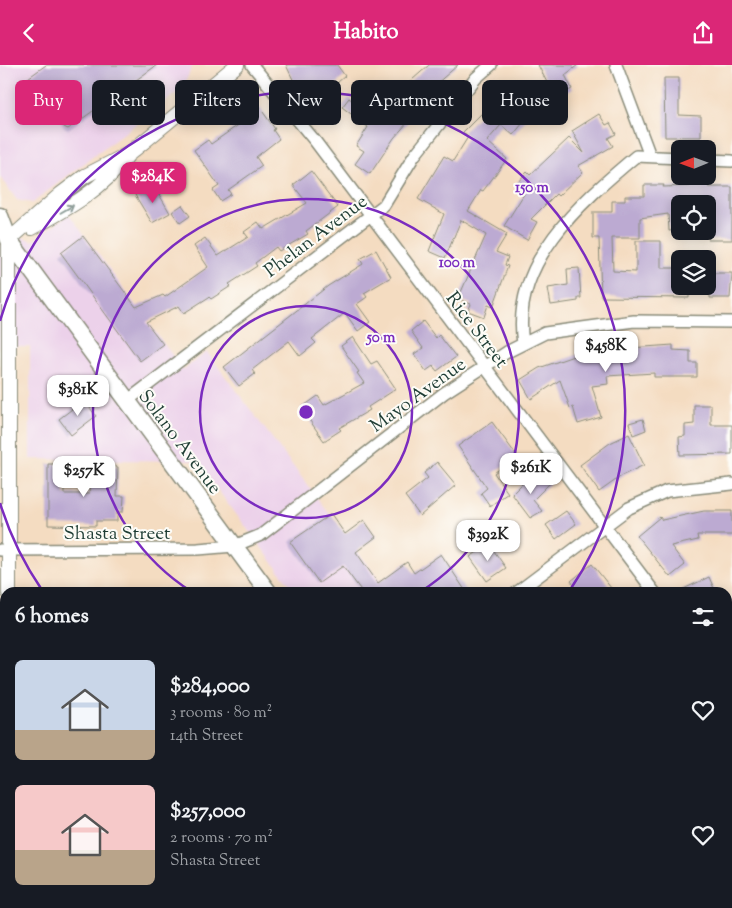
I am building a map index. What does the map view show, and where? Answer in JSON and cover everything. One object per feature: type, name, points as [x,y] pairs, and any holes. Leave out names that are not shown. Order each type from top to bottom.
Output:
[{"type":"main road","name":"Solano Avenue","points":[[0,216],[3,238],[265,587]]},
{"type":"street","points":[[8,587],[4,550],[3,238],[73,205],[114,174],[130,153],[238,65]]},
{"type":"street","name":"Rice Street","points":[[252,65],[315,141],[651,587]]},
{"type":"street","name":"Phelan Avenue","points":[[126,401],[384,205],[414,156],[476,78],[491,65]]},
{"type":"street","points":[[616,65],[650,156]]},
{"type":"street","points":[[523,343],[520,324],[522,303],[537,263],[568,218],[593,192],[636,157],[671,157]]},
{"type":"street","points":[[716,160],[732,161]]},
{"type":"street","name":"Mayo Avenue","points":[[234,546],[261,535],[444,393],[523,343],[544,333],[634,321],[732,322]]},
{"type":"street","points":[[524,587],[630,508],[667,491],[732,484]]},
{"type":"street","name":"Shasta Street","points":[[4,550],[198,549],[234,546]]},
{"type":"shaded area","points":[[0,65],[193,65],[186,80],[175,80],[175,94],[165,102],[165,80],[92,80],[92,125],[135,125],[32,203],[17,200],[0,177]]},
{"type":"shaded area","points":[[69,214],[183,370],[207,352],[384,587],[291,587],[196,461],[30,459],[30,347],[0,347],[0,229],[33,241]]},
{"type":"building","points":[[46,65],[157,65],[136,80],[92,80],[92,112],[82,119],[82,80],[29,80],[28,78]]},
{"type":"building","points":[[286,65],[337,65],[345,76],[340,80],[293,80]]},
{"type":"building","points":[[429,65],[458,65],[441,80],[412,80]]},
{"type":"building","points":[[538,65],[578,65],[565,75],[568,80],[546,80]]},
{"type":"building","points":[[664,78],[679,78],[679,115],[701,116],[701,137],[665,137]]},
{"type":"building","points":[[568,81],[572,89],[568,91]]},
{"type":"building","points":[[349,98],[351,100],[351,114],[342,107]]},
{"type":"building","points":[[259,106],[269,121],[269,125],[272,125],[275,129],[273,130],[279,139],[256,157],[262,166],[228,190],[231,194],[220,201],[213,190],[219,186],[194,150],[208,140],[211,144],[238,125],[259,125]]},
{"type":"building","points":[[482,113],[482,125],[501,125],[487,141],[507,159],[483,191],[481,190],[468,211],[507,234],[496,252],[508,257],[505,265],[508,266],[493,307],[488,305],[484,317],[468,311],[471,304],[458,299],[486,235],[461,220],[445,258],[429,251],[444,214],[418,199],[444,156],[453,161],[468,137],[463,132]]},
{"type":"building","points":[[599,114],[606,125],[610,123],[616,134],[608,138],[613,146],[578,166],[583,172],[558,196],[556,194],[531,219],[537,222],[527,240],[504,226],[524,194],[515,185],[527,172],[530,175],[569,138],[584,153],[572,131]]},
{"type":"building","points":[[63,125],[74,125],[68,129]]},
{"type":"building","points":[[365,125],[405,125],[394,138],[370,174],[355,164],[364,151],[356,146],[368,127]]},
{"type":"building","points":[[501,125],[521,125],[513,135]]},
{"type":"building","points":[[311,171],[338,207],[306,231],[308,234],[279,251],[276,247],[255,263],[257,266],[229,284],[231,286],[211,299],[209,297],[184,313],[179,306],[146,322],[163,344],[140,361],[61,253],[83,236],[136,307],[163,295],[165,297],[208,267],[194,246],[205,238],[218,256],[248,237],[244,232],[258,222],[263,229],[307,203],[293,185]]},
{"type":"building","points":[[153,184],[170,213],[152,223],[135,195]]},
{"type":"building","points":[[644,185],[664,185],[663,187],[732,187],[732,240],[716,240],[716,195],[671,195],[671,231],[669,231],[668,214],[640,218],[640,238],[612,238],[613,271],[636,272],[636,241],[661,241],[661,268],[671,268],[671,295],[689,295],[689,298],[601,297],[599,238],[593,238],[593,212],[612,212],[612,201],[625,201],[625,196],[644,196]]},
{"type":"building","points":[[182,205],[190,216],[180,223],[172,212]]},
{"type":"building","points":[[376,250],[391,277],[364,293],[367,297],[357,304],[370,322],[358,331],[345,313],[312,339],[316,343],[300,356],[289,341],[252,370],[255,374],[239,386],[224,367],[328,286],[363,264],[360,259]]},
{"type":"building","points":[[579,268],[581,298],[578,298],[578,301],[551,305],[548,288],[568,285],[567,269]]},
{"type":"building","points":[[716,273],[732,273],[730,298],[710,298],[710,295],[716,295]]},
{"type":"building","points":[[423,321],[436,338],[439,335],[456,357],[437,371],[433,366],[426,371],[414,354],[423,348],[411,331]]},
{"type":"building","points":[[353,337],[371,364],[377,361],[396,389],[368,407],[370,410],[339,428],[341,430],[324,441],[301,408],[318,396],[324,405],[364,383],[357,373],[359,372],[341,346]]},
{"type":"building","points":[[673,345],[673,350],[690,351],[690,363],[697,363],[697,377],[654,377],[654,373],[607,376],[608,384],[592,386],[601,417],[578,424],[573,407],[570,408],[560,380],[531,399],[520,380],[539,368],[588,351]]},
{"type":"building","points":[[84,400],[96,416],[71,435],[59,419]]},
{"type":"building","points":[[694,405],[711,405],[711,425],[732,425],[732,454],[680,455],[679,437],[685,436],[685,425],[694,424]]},
{"type":"building","points":[[643,419],[646,430],[633,435],[629,423]]},
{"type":"building","points":[[492,422],[517,456],[494,473],[508,493],[490,506],[481,493],[487,488],[458,446]]},
{"type":"building","points":[[629,434],[644,465],[623,475],[599,492],[580,465],[610,443]]},
{"type":"building","points":[[437,462],[456,485],[420,516],[405,496],[428,478],[424,473]]},
{"type":"building","points":[[48,464],[64,464],[64,494],[89,494],[90,466],[118,467],[117,496],[124,496],[123,512],[117,512],[117,521],[96,521],[96,526],[48,525]]},
{"type":"building","points":[[541,473],[550,483],[533,500],[542,511],[530,518],[512,494],[526,480],[530,484]]},
{"type":"building","points":[[566,511],[576,524],[556,539],[546,525]]},
{"type":"building","points":[[704,511],[732,511],[732,535],[697,535],[698,540],[671,546],[685,565],[670,577],[637,536],[660,517],[662,520]]},
{"type":"building","points":[[331,514],[345,534],[364,520],[376,537],[356,552],[378,583],[407,562],[414,573],[441,554],[463,587],[359,587],[343,566],[319,583],[290,542]]},
{"type":"building","points":[[489,544],[506,568],[487,581],[470,557]]},
{"type":"building","points":[[592,564],[610,587],[576,587],[571,581]]},
{"type":"building","points":[[709,577],[713,587],[688,587]]}]
